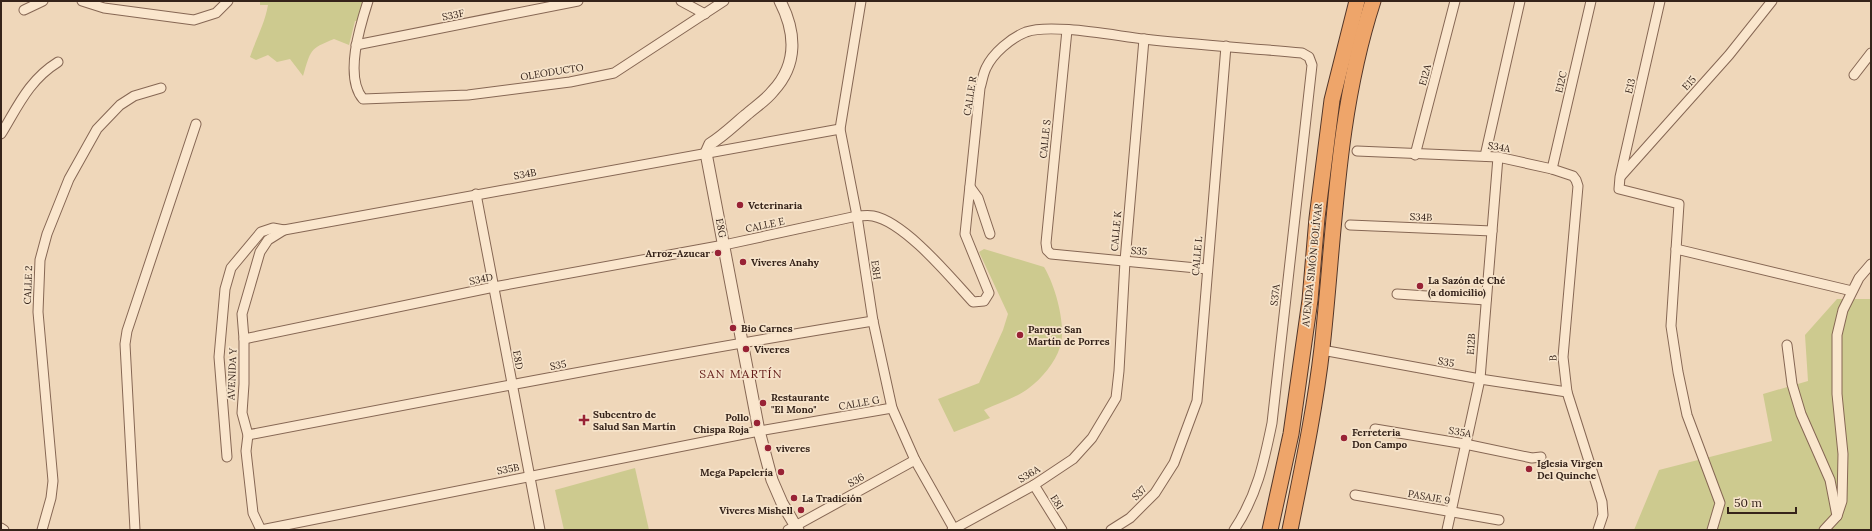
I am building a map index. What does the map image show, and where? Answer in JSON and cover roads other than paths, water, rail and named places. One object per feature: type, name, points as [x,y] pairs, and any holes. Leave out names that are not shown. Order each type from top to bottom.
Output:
[{"type":"highway","name":"AVENIDA SIMÓN BOLÍVAR","points":[[1270,530],[1291,434],[1310,300],[1317,218],[1332,100],[1357,1]]},
{"type":"highway","name":"AVENIDA SIMÓN BOLÍVAR","points":[[1290,530],[1308,439],[1322,350],[1340,151],[1360,40],[1373,1]]},
{"type":"street","points":[[24,10],[44,1]]},
{"type":"street","points":[[82,1],[104,8],[194,20],[216,13],[228,1]]},
{"type":"street","points":[[356,45],[368,1]]},
{"type":"street","name":"S33F","points":[[356,45],[578,1]]},
{"type":"street","points":[[681,1],[704,14]]},
{"type":"street","name":"OLEODUCTO","points":[[356,45],[355,83],[357,92],[363,99],[468,95],[570,82],[614,73],[724,1]]},
{"type":"street","points":[[706,153],[710,144],[773,92],[786,72],[792,58],[793,42],[790,26],[780,1]]},
{"type":"street","name":"E8H","points":[[861,1],[840,129],[857,216],[873,321],[892,408],[915,460],[953,530]]},
{"type":"street","name":"E12A","points":[[1415,155],[1455,1]]},
{"type":"street","points":[[1485,156],[1520,1]]},
{"type":"street","name":"E12C","points":[[1552,169],[1591,1]]},
{"type":"street","name":"E13","points":[[1620,177],[1660,1]]},
{"type":"street","name":"E15","points":[[1620,177],[1729,55],[1772,1]]},
{"type":"street","name":"CALLE R","points":[[857,216],[873,216],[889,222],[929,256],[973,302],[978,303],[984,301],[989,293],[965,234],[980,88],[986,68],[1001,48],[1027,32],[1067,30],[1144,39],[1302,53],[1309,56]]},
{"type":"street","name":"CALLE S","points":[[1047,250],[1046,243],[1067,30]]},
{"type":"street","name":"CALLE K","points":[[1103,421],[1116,398],[1119,371],[1125,261],[1144,39]]},
{"type":"street","name":"CALLE L","points":[[1174,463],[1197,401],[1226,46]]},
{"type":"street","points":[[1854,75],[1871,53]]},
{"type":"street","name":"S37A","points":[[1234,530],[1245,514],[1262,474],[1272,423],[1312,65],[1309,56]]},
{"type":"street","points":[[1,134],[33,82],[44,71],[58,62]]},
{"type":"street","name":"CALLE 2","points":[[42,530],[52,498],[53,481],[38,312],[40,260],[47,234],[68,179],[97,129],[120,105],[134,96],[161,88]]},
{"type":"street","points":[[135,530],[125,344],[127,331],[196,124]]},
{"type":"street","name":"S34B","points":[[227,457],[219,357],[225,289],[232,268],[261,232],[273,228],[284,230],[840,129]]},
{"type":"street","name":"S34A","points":[[1357,151],[1415,155],[1498,157],[1552,169],[1573,176],[1576,180]]},
{"type":"street","name":"E8G","points":[[706,153],[759,431],[772,480],[794,528]]},
{"type":"street","name":"E12B","points":[[1448,530],[1480,379],[1498,157]]},
{"type":"street","points":[[1620,177],[1619,189],[1679,204],[1671,326],[1678,372],[1687,415],[1720,503],[1711,529]]},
{"type":"street","name":"B","points":[[1576,180],[1578,186],[1563,357],[1567,392],[1602,502],[1603,515],[1598,530]]},
{"type":"street","points":[[970,187],[978,198],[990,234]]},
{"type":"street","name":"E8D","points":[[476,194],[540,530]]},
{"type":"street","name":"CALLE E","points":[[724,245],[857,216]]},
{"type":"street","name":"S34B","points":[[1350,225],[1492,231]]},
{"type":"street","name":"AVENIDA Y","points":[[261,530],[253,513],[246,451],[248,435],[242,412],[244,384],[244,339],[242,314],[260,252],[268,240],[284,230]]},
{"type":"street","name":"S34D","points":[[244,339],[494,287],[724,245]]},
{"type":"street","points":[[1676,249],[1852,291]]},
{"type":"street","name":"S35","points":[[1047,250],[1051,254],[1207,269]]},
{"type":"street","points":[[1824,530],[1836,516],[1842,501],[1843,454],[1837,394],[1837,335],[1843,310],[1852,291],[1859,278],[1871,264]]},
{"type":"street","points":[[1397,294],[1486,300]]},
{"type":"street","name":"S35","points":[[248,435],[511,384],[743,342],[873,321]]},
{"type":"street","points":[[1787,345],[1792,384],[1801,414],[1830,480],[1836,516]]},
{"type":"street","name":"S35","points":[[1322,350],[1480,379],[1567,392]]},
{"type":"street","name":"CALLE G","points":[[759,431],[892,408]]},
{"type":"street","name":"S36A","points":[[953,530],[1034,485],[1074,459],[1092,438],[1103,421]]},
{"type":"street","name":"S35A","points":[[1375,429],[1465,444],[1532,458],[1541,457]]},
{"type":"street","name":"S35B","points":[[261,530],[759,431]]},
{"type":"street","name":"S36","points":[[794,528],[915,460]]},
{"type":"street","name":"S37","points":[[1110,530],[1130,518],[1155,493],[1174,463]]},
{"type":"street","name":"E8I","points":[[1034,485],[1062,530]]},
{"type":"street","name":"PASAJE 9","points":[[1355,495],[1499,520]]},
{"type":"place","name":"Veterinaria","points":[[740,205]]},
{"type":"place","name":"Arroz-Azucar","points":[[718,253]]},
{"type":"place","name":"Víveres Anahy","points":[[743,262]]},
{"type":"place","name":"La Sazón de Ché (a domicilio)","points":[[1420,286]]},
{"type":"place","name":"Bio Carnes","points":[[733,328]]},
{"type":"place","name":"Parque San Martín de Porres","points":[[1020,335]]},
{"type":"place","name":"Viveres","points":[[746,349]]},
{"type":"place","name":"Restaurante \"El Mono\"","points":[[763,403]]},
{"type":"place","name":"Subcentro de Salud San Martín","points":[[584,420]]},
{"type":"place","name":"Pollo Chispa Roja","points":[[757,423]]},
{"type":"place","name":"Ferreteria Don Campo","points":[[1344,438]]},
{"type":"place","name":"viveres","points":[[768,448]]},
{"type":"place","name":"Iglesia Virgen Del Quinche","points":[[1529,469]]},
{"type":"place","name":"Mega Papelería","points":[[781,472]]},
{"type":"place","name":"La Tradición","points":[[794,498]]},
{"type":"place","name":"Viveres Mishell","points":[[801,510]]},
{"type":"district","name":"SAN MARTÍN","points":[[741,373]]}]
